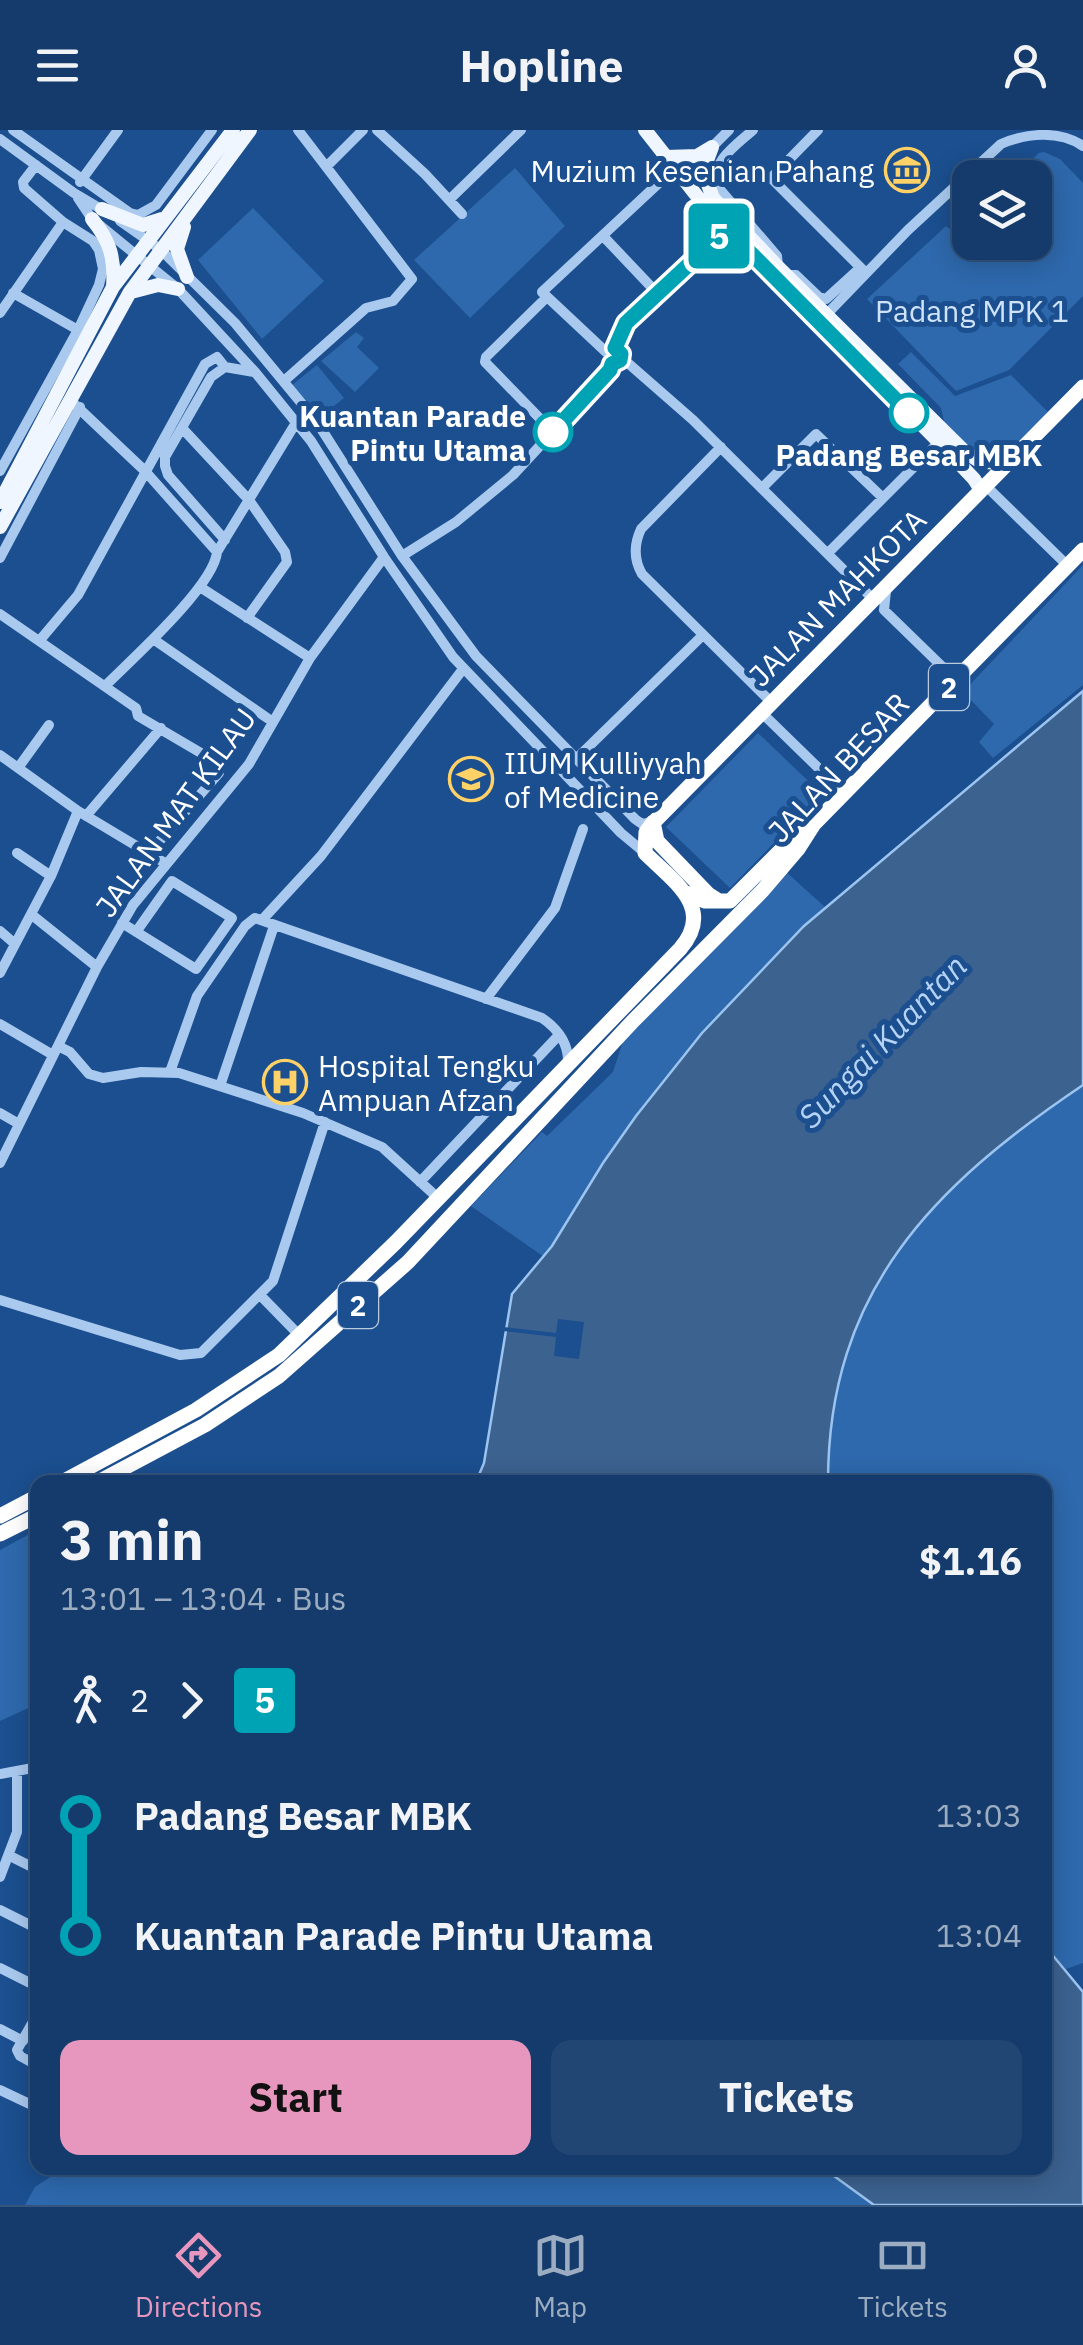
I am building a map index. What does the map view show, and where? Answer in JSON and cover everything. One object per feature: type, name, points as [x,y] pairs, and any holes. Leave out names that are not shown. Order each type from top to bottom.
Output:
[{"type":"highway","name":"JALAN MAHKOTA","points":[[645,853],[646,832],[654,821],[1083,387]]},
{"type":"highway","name":"JALAN BESAR","points":[[607,1049],[790,859],[814,824],[1083,550]]},
{"type":"highway","points":[[654,821],[657,841],[708,894],[723,902]]},
{"type":"highway","points":[[645,853],[684,892],[705,901],[723,902],[735,898],[789,842],[814,824]]},
{"type":"highway","name":"2","points":[[75,1475],[233,1388],[300,1336],[396,1242],[692,933],[694,915],[684,892]]},
{"type":"highway","points":[[578,1079],[582,1050],[607,1049]]},
{"type":"highway","name":"2","points":[[111,1475],[204,1425],[279,1376],[408,1262],[607,1049]]},
{"type":"highway","points":[[396,1242],[429,1216],[437,1215],[441,1224]]},
{"type":"highway","points":[[0,1516],[30,1500]]},
{"type":"highway","points":[[0,1534],[30,1519]]},
{"type":"main road","points":[[0,528],[113,287],[234,130]]},
{"type":"main road","points":[[0,502],[5,467],[63,399],[130,292],[250,130]]},
{"type":"main road","points":[[645,130],[708,202],[974,459],[990,464],[1008,463]]},
{"type":"main road","points":[[666,157],[697,156],[712,147]]},
{"type":"main road","points":[[712,147],[704,171],[708,202],[721,234],[983,488]]},
{"type":"main road","points":[[130,292],[158,284],[183,283],[177,243],[198,200]]},
{"type":"main road","points":[[97,214],[143,224],[166,217]]},
{"type":"main road","points":[[97,214],[111,246],[113,287]]},
{"type":"street","points":[[13,130],[138,215],[146,214],[212,130]]},
{"type":"street","points":[[74,192],[118,130]]},
{"type":"street","points":[[284,381],[366,308],[394,301],[412,278],[298,130]]},
{"type":"street","points":[[328,165],[363,130]]},
{"type":"street","points":[[377,130],[462,214]]},
{"type":"street","points":[[449,200],[521,130]]},
{"type":"street","points":[[712,147],[729,130]]},
{"type":"street","points":[[752,130],[717,166],[717,186],[778,256],[782,272],[796,275],[826,299],[863,270],[990,152],[1014,138],[1041,134],[1066,136],[1083,146]]},
{"type":"street","points":[[814,134],[771,178],[863,270]]},
{"type":"street","points":[[0,138],[74,192],[137,254],[232,320],[317,422],[402,556],[476,656],[635,819],[644,824],[654,821]]},
{"type":"street","points":[[0,558],[63,399],[78,330],[102,280],[102,262],[93,241],[63,222],[24,188],[23,182],[36,165]]},
{"type":"street","points":[[661,180],[542,292],[721,447],[874,600]]},
{"type":"street","points":[[97,214],[160,249],[219,331],[297,421],[384,556],[463,668],[621,833],[645,853]]},
{"type":"street","points":[[0,312],[63,222]]},
{"type":"street","points":[[402,556],[481,503],[553,432],[610,370],[626,323],[721,234]]},
{"type":"street","points":[[603,236],[658,294]]},
{"type":"street","points":[[826,315],[863,270]]},
{"type":"street","points":[[13,293],[78,330]]},
{"type":"street","points":[[547,297],[485,362],[553,432]]},
{"type":"street","points":[[219,331],[208,308],[212,306],[232,320]]},
{"type":"street","points":[[40,640],[78,595],[205,364],[216,357],[225,367],[255,372]]},
{"type":"street","points":[[225,367],[212,377],[165,457],[168,476],[225,540]]},
{"type":"street","points":[[63,399],[145,471],[218,552]]},
{"type":"street","points":[[105,686],[200,587],[297,421]]},
{"type":"street","points":[[182,428],[250,500],[285,552],[287,562],[247,618]]},
{"type":"street","points":[[762,488],[816,434],[883,498]]},
{"type":"street","points":[[828,553],[938,442]]},
{"type":"street","points":[[721,447],[642,529],[636,554],[642,574],[703,634],[844,793]]},
{"type":"street","points":[[983,488],[1068,565]]},
{"type":"street","name":"JALAN MAT KILAU","points":[[0,1163],[122,923],[165,863],[250,764],[310,658],[384,556]]},
{"type":"street","points":[[888,585],[884,610],[956,680]]},
{"type":"street","points":[[200,587],[310,658]]},
{"type":"street","points":[[0,614],[136,708],[138,716],[161,728],[82,813],[0,972]]},
{"type":"street","points":[[576,759],[703,634]]},
{"type":"street","points":[[152,639],[273,722]]},
{"type":"street","points":[[262,920],[320,858],[463,668]]},
{"type":"street","points":[[18,768],[49,725]]},
{"type":"street","name":"JALAN MAT KILAU","points":[[149,854],[221,768],[161,728]]},
{"type":"street","points":[[550,756],[560,754],[562,746]]},
{"type":"street","points":[[0,755],[82,813],[165,863]]},
{"type":"street","points":[[621,833],[633,830],[635,819]]},
{"type":"street","points":[[486,999],[552,914],[584,829]]},
{"type":"street","points":[[17,853],[51,876]]},
{"type":"street","points":[[122,923],[136,932],[196,968],[232,918],[172,882],[136,932]]},
{"type":"street","points":[[32,915],[97,967]]},
{"type":"street","points":[[170,1072],[197,996],[250,920],[262,920],[542,1018],[559,1035],[568,1052],[568,1064]]},
{"type":"street","points":[[220,1086],[274,926]]},
{"type":"street","points":[[0,931],[15,944]]},
{"type":"street","points":[[0,1024],[56,1051],[70,1052],[89,1074],[103,1078],[170,1072],[325,1122],[382,1146],[438,1198]]},
{"type":"street","points":[[559,1035],[582,1050]]},
{"type":"street","points":[[410,1227],[423,1203],[422,1184],[559,1035]]},
{"type":"street","points":[[0,1113],[19,1124]]},
{"type":"street","points":[[0,1300],[187,1356],[201,1353],[261,1296],[278,1270],[325,1122]]},
{"type":"street","points":[[261,1296],[300,1336]]},
{"type":"street","points":[[0,1774],[30,1769]]},
{"type":"street","points":[[0,1877],[17,1832],[17,1772]]},
{"type":"street","points":[[10,1856],[30,1866]]},
{"type":"street","points":[[0,1910],[30,1925]]},
{"type":"street","points":[[0,1968],[30,1983]]},
{"type":"street","points":[[30,2027],[20,2045],[20,2056],[30,2062]]},
{"type":"street","points":[[0,2029],[20,2045]]},
{"type":"street","points":[[0,2090],[30,2104]]},
{"type":"green space","name":"Padang MPK 1","points":[[1039,153],[1060,159],[1083,183],[1083,296],[1009,370],[956,391],[867,299],[946,226],[952,230],[952,260],[1052,260],[1052,160],[1031,160]]},
{"type":"green space","points":[[515,168],[565,226],[470,318],[414,260]]},
{"type":"green space","points":[[253,208],[324,281],[262,339],[198,260]]},
{"type":"green space","points":[[356,332],[364,338],[357,347],[379,368],[355,392],[321,361]]},
{"type":"green space","points":[[911,352],[955,396],[1011,375],[1048,412],[1006,459],[984,460],[945,425],[941,408],[898,364]]},
{"type":"green space","points":[[317,365],[344,398],[319,418],[292,385]]},
{"type":"green space","points":[[1083,565],[1083,685],[993,758],[979,742],[994,724],[963,692]]},
{"type":"green space","points":[[758,733],[822,794],[730,888],[666,827]]},
{"type":"green space","points":[[785,871],[825,907],[702,1033],[623,1134],[544,1257],[471,1206],[542,1132],[547,1136],[613,1072],[624,1038]]},
{"type":"green space","points":[[1083,1085],[1083,1963],[1066,1969],[1052,1954],[1052,1475],[829,1475],[833,1414],[847,1354],[869,1299],[899,1250],[936,1205],[1029,1123]]},
{"type":"green space","points":[[30,1534],[30,1707],[0,1721],[0,1550]]},
{"type":"green space","points":[[53,2175],[833,2175],[874,2205],[25,2205],[35,2187]]},
{"type":"water","name":"Sungai Kuantan","points":[[1083,691],[1083,1085],[980,1163],[936,1205],[899,1250],[869,1299],[847,1354],[833,1414],[829,1475],[479,1475],[512,1294],[552,1246],[636,1116],[702,1033],[804,926]]},
{"type":"water","points":[[1052,1954],[1083,1992],[1083,2205],[874,2205],[833,2175],[1052,2175]]},
{"type":"pier","points":[[558,1319],[584,1322],[579,1359],[554,1356],[556,1337],[503,1331],[503,1327],[556,1333]]},
{"type":"bus line","name":"5","points":[[553,432],[612,364],[620,360],[621,354],[615,348],[626,323],[727,229],[909,413]]},
{"type":"place","name":"Muzium Kesenian Pahang","points":[[907,170]]},
{"type":"place","name":"Padang Besar MBK","points":[[909,413]]},
{"type":"place","name":"Kuantan Parade Pintu Utama","points":[[553,432]]},
{"type":"place","name":"IIUM Kulliyyah of Medicine","points":[[471,779]]},
{"type":"place","name":"Hospital Tengku Ampuan Afzan","points":[[285,1082]]}]
